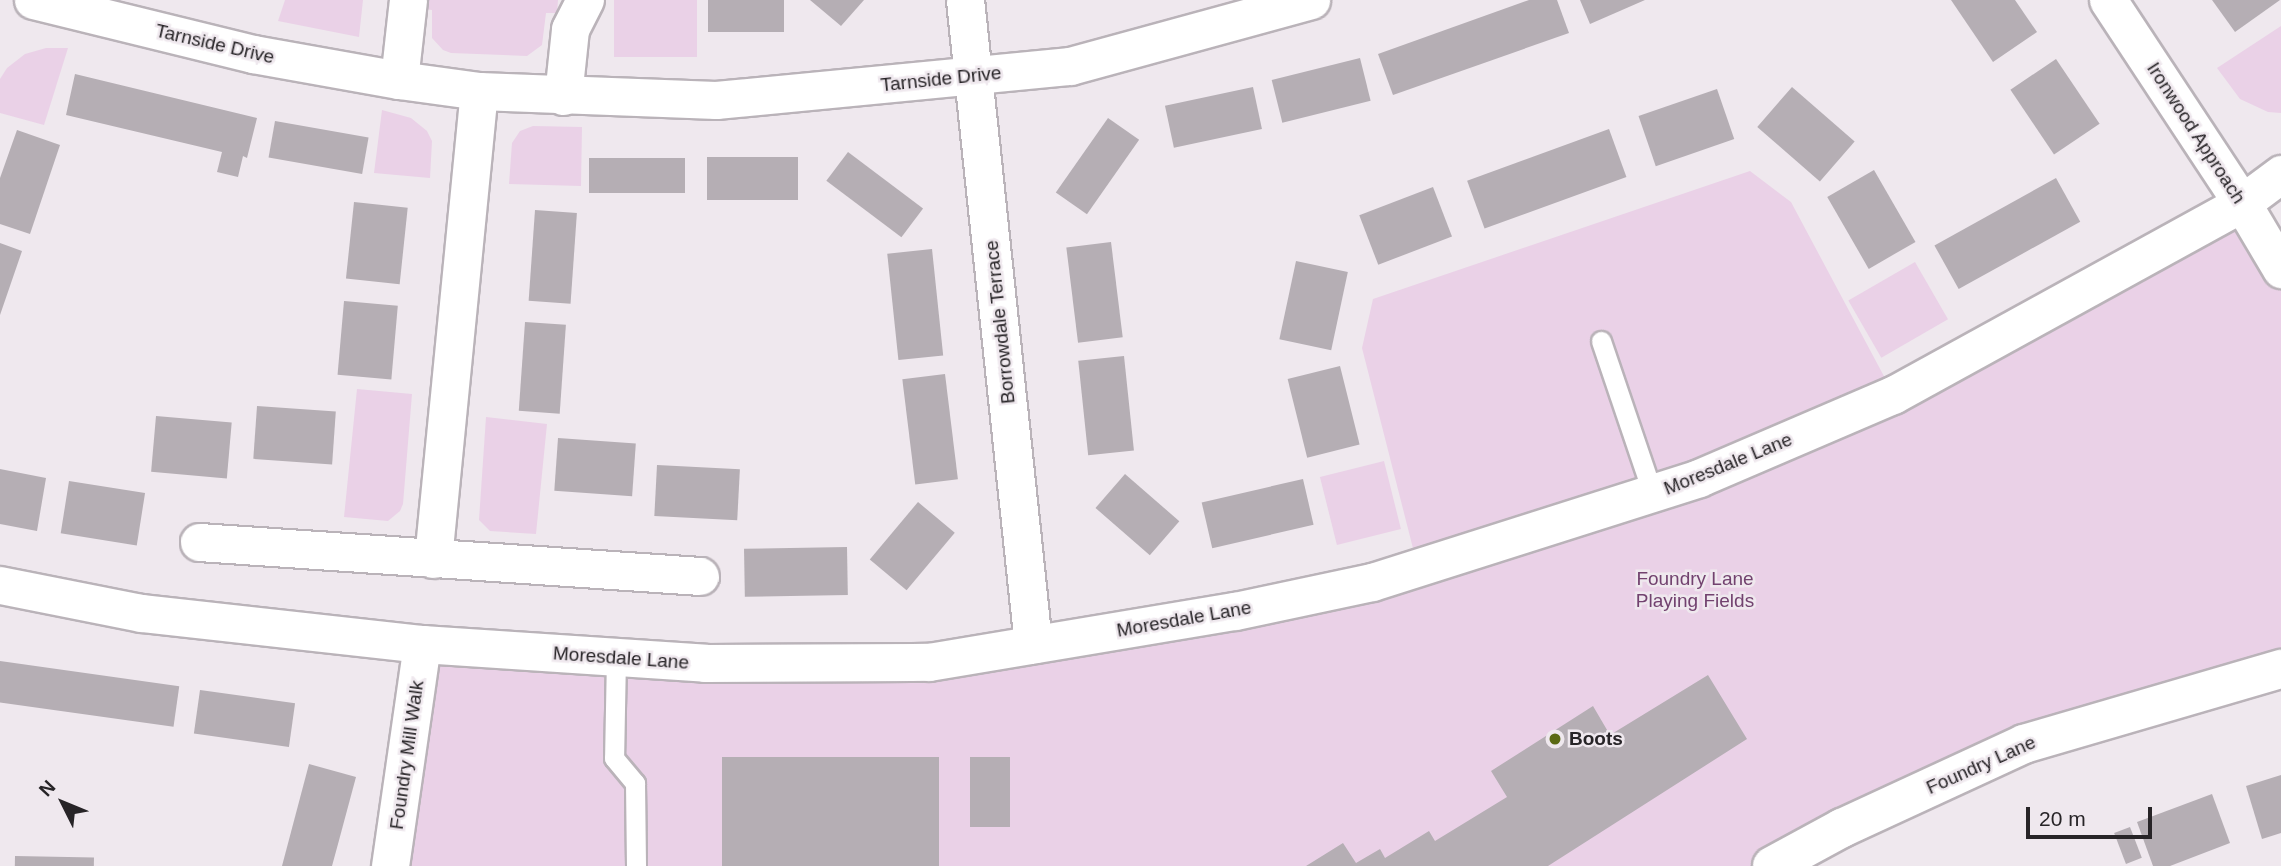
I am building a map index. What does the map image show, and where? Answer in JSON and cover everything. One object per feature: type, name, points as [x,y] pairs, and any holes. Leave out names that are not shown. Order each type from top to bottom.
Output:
[{"type":"street","name":"Tarnside Drive","points":[[33,0],[253,54],[399,80],[479,91],[716,100],[1070,66],[1311,0]]},
{"type":"street","points":[[399,80],[408,0]]},
{"type":"street","points":[[563,96],[570,29],[585,0]]},
{"type":"street","name":"Borrowdale Terrace","points":[[965,0],[1033,644]]},
{"type":"street","name":"Ironwood Approach","points":[[2108,0],[2242,203],[2281,269]]},
{"type":"street","points":[[433,558],[479,91]]},
{"type":"street","name":"Moresdale Lane","points":[[0,585],[141,613],[422,643],[705,663],[929,662],[1225,612],[1372,582],[1653,495],[1894,396],[2242,203],[2281,174]]},
{"type":"street","points":[[199,542],[700,576]]},
{"type":"street","name":"Foundry Mill Walk","points":[[390,866],[422,643]]},
{"type":"street","name":"Foundry Lane","points":[[1772,866],[1842,828],[2024,744],[2281,669]]},
{"type":"lane","points":[[1601,341],[1653,495]]},
{"type":"lane","points":[[615,657],[614,758],[635,783],[636,866]]},
{"type":"green space","points":[[285,0],[363,0],[359,37],[278,21]]},
{"type":"green space","points":[[424,0],[558,0],[557,13],[546,13],[542,45],[527,56],[451,53],[443,50],[432,38],[432,10],[424,9]]},
{"type":"green space","points":[[614,0],[697,0],[697,57],[614,57]]},
{"type":"green space","points":[[2281,26],[2281,113],[2268,112],[2240,99],[2217,68]]},
{"type":"green space","points":[[46,48],[68,48],[44,125],[0,113],[0,79],[7,68],[25,54]]},
{"type":"green space","points":[[382,110],[411,118],[427,131],[432,141],[430,178],[374,173]]},
{"type":"green space","points":[[533,126],[582,127],[581,186],[509,184],[512,143],[520,131]]},
{"type":"green space","name":"Foundry Lane Playing Fields","points":[[1750,171],[1791,202],[1894,395],[2242,203],[2281,269],[2281,669],[2024,744],[1772,866],[390,866],[422,644],[929,662],[1418,568],[1362,348],[1373,299]]},
{"type":"green space","points":[[1915,262],[1948,319],[1881,358],[1848,300]]},
{"type":"green space","points":[[357,389],[412,394],[403,504],[400,511],[388,521],[344,517]]},
{"type":"green space","points":[[486,417],[547,424],[536,534],[490,531],[479,520]]},
{"type":"green space","points":[[1384,461],[1401,529],[1337,545],[1320,477]]},
{"type":"building","points":[[708,0],[784,0],[784,32],[708,32]]},
{"type":"building","points":[[810,0],[864,0],[841,26]]},
{"type":"building","points":[[1529,0],[1557,0],[1569,33],[1393,95],[1378,54]]},
{"type":"building","points":[[1580,0],[1645,0],[1590,24]]},
{"type":"building","points":[[1951,0],[2015,0],[2037,32],[1993,62]]},
{"type":"building","points":[[2212,0],[2280,0],[2235,32]]},
{"type":"building","points":[[1360,58],[1371,101],[1282,123],[1272,80]]},
{"type":"building","points":[[2056,59],[2100,124],[2054,154],[2010,90]]},
{"type":"building","points":[[75,74],[257,118],[247,158],[243,156],[238,177],[217,172],[222,152],[66,115]]},
{"type":"building","points":[[1253,87],[1262,129],[1174,148],[1165,106]]},
{"type":"building","points":[[1792,87],[1855,141],[1820,181],[1757,127]]},
{"type":"building","points":[[1717,89],[1734,139],[1656,166],[1639,116]]},
{"type":"building","points":[[1108,118],[1139,140],[1087,214],[1056,193]]},
{"type":"building","points":[[275,121],[369,137],[362,174],[269,157]]},
{"type":"building","points":[[1609,129],[1626,177],[1485,229],[1467,181]]},
{"type":"building","points":[[17,130],[60,145],[30,234],[0,224],[0,178]]},
{"type":"building","points":[[848,152],[923,209],[901,237],[826,181]]},
{"type":"building","points":[[707,157],[798,157],[798,200],[707,200]]},
{"type":"building","points":[[589,158],[685,158],[685,193],[589,193]]},
{"type":"building","points":[[1874,170],[1916,242],[1869,269],[1827,197]]},
{"type":"building","points":[[2056,178],[2080,222],[1959,289],[1934,245]]},
{"type":"building","points":[[1433,187],[1452,236],[1378,265],[1359,215]]},
{"type":"building","points":[[354,202],[408,208],[400,284],[346,279]]},
{"type":"building","points":[[535,210],[577,213],[571,304],[529,301]]},
{"type":"building","points":[[1111,242],[1123,337],[1078,343],[1066,247]]},
{"type":"building","points":[[0,243],[22,251],[0,315]]},
{"type":"building","points":[[932,249],[943,355],[898,360],[887,254]]},
{"type":"building","points":[[1296,261],[1348,272],[1331,350],[1279,339]]},
{"type":"building","points":[[344,301],[398,306],[391,379],[338,375]]},
{"type":"building","points":[[525,322],[566,325],[560,414],[519,411]]},
{"type":"building","points":[[1124,356],[1134,450],[1088,455],[1078,361]]},
{"type":"building","points":[[1340,366],[1360,445],[1307,458],[1288,379]]},
{"type":"building","points":[[945,374],[958,479],[915,484],[902,379]]},
{"type":"building","points":[[257,406],[336,412],[332,464],[253,459]]},
{"type":"building","points":[[156,416],[232,423],[227,478],[151,472]]},
{"type":"building","points":[[558,438],[636,443],[632,496],[554,491]]},
{"type":"building","points":[[657,465],[740,469],[737,520],[654,516]]},
{"type":"building","points":[[0,469],[46,478],[37,531],[0,524]]},
{"type":"building","points":[[1125,474],[1179,521],[1150,555],[1095,508]]},
{"type":"building","points":[[1303,479],[1314,525],[1212,548],[1202,502]]},
{"type":"building","points":[[69,481],[145,493],[137,545],[61,533]]},
{"type":"building","points":[[918,502],[955,533],[907,590],[870,559]]},
{"type":"building","points":[[847,547],[848,595],[745,597],[744,549]]},
{"type":"building","points":[[0,661],[179,686],[174,727],[0,702]]},
{"type":"building","points":[[1708,675],[1747,739],[1548,866],[1306,866],[1343,843],[1356,863],[1380,849],[1385,858],[1429,831],[1435,841],[1507,797],[1491,771],[1593,706],[1610,735]]},
{"type":"building","points":[[200,690],[295,703],[289,747],[194,734]]},
{"type":"building","points":[[722,757],[939,757],[939,866],[722,866]]},
{"type":"building","points":[[970,757],[1010,757],[1010,827],[970,827]]},
{"type":"building","points":[[309,764],[356,777],[332,866],[282,866]]},
{"type":"building","points":[[2281,775],[2281,833],[2262,839],[2246,786]]},
{"type":"building","points":[[2212,794],[2230,843],[2170,866],[2153,866],[2137,822]]},
{"type":"building","points":[[2130,827],[2142,858],[2126,864],[2114,833]]},
{"type":"building","points":[[15,856],[94,857],[94,866],[15,866]]},
{"type":"place","name":"Boots","points":[[1555,739]]}]
